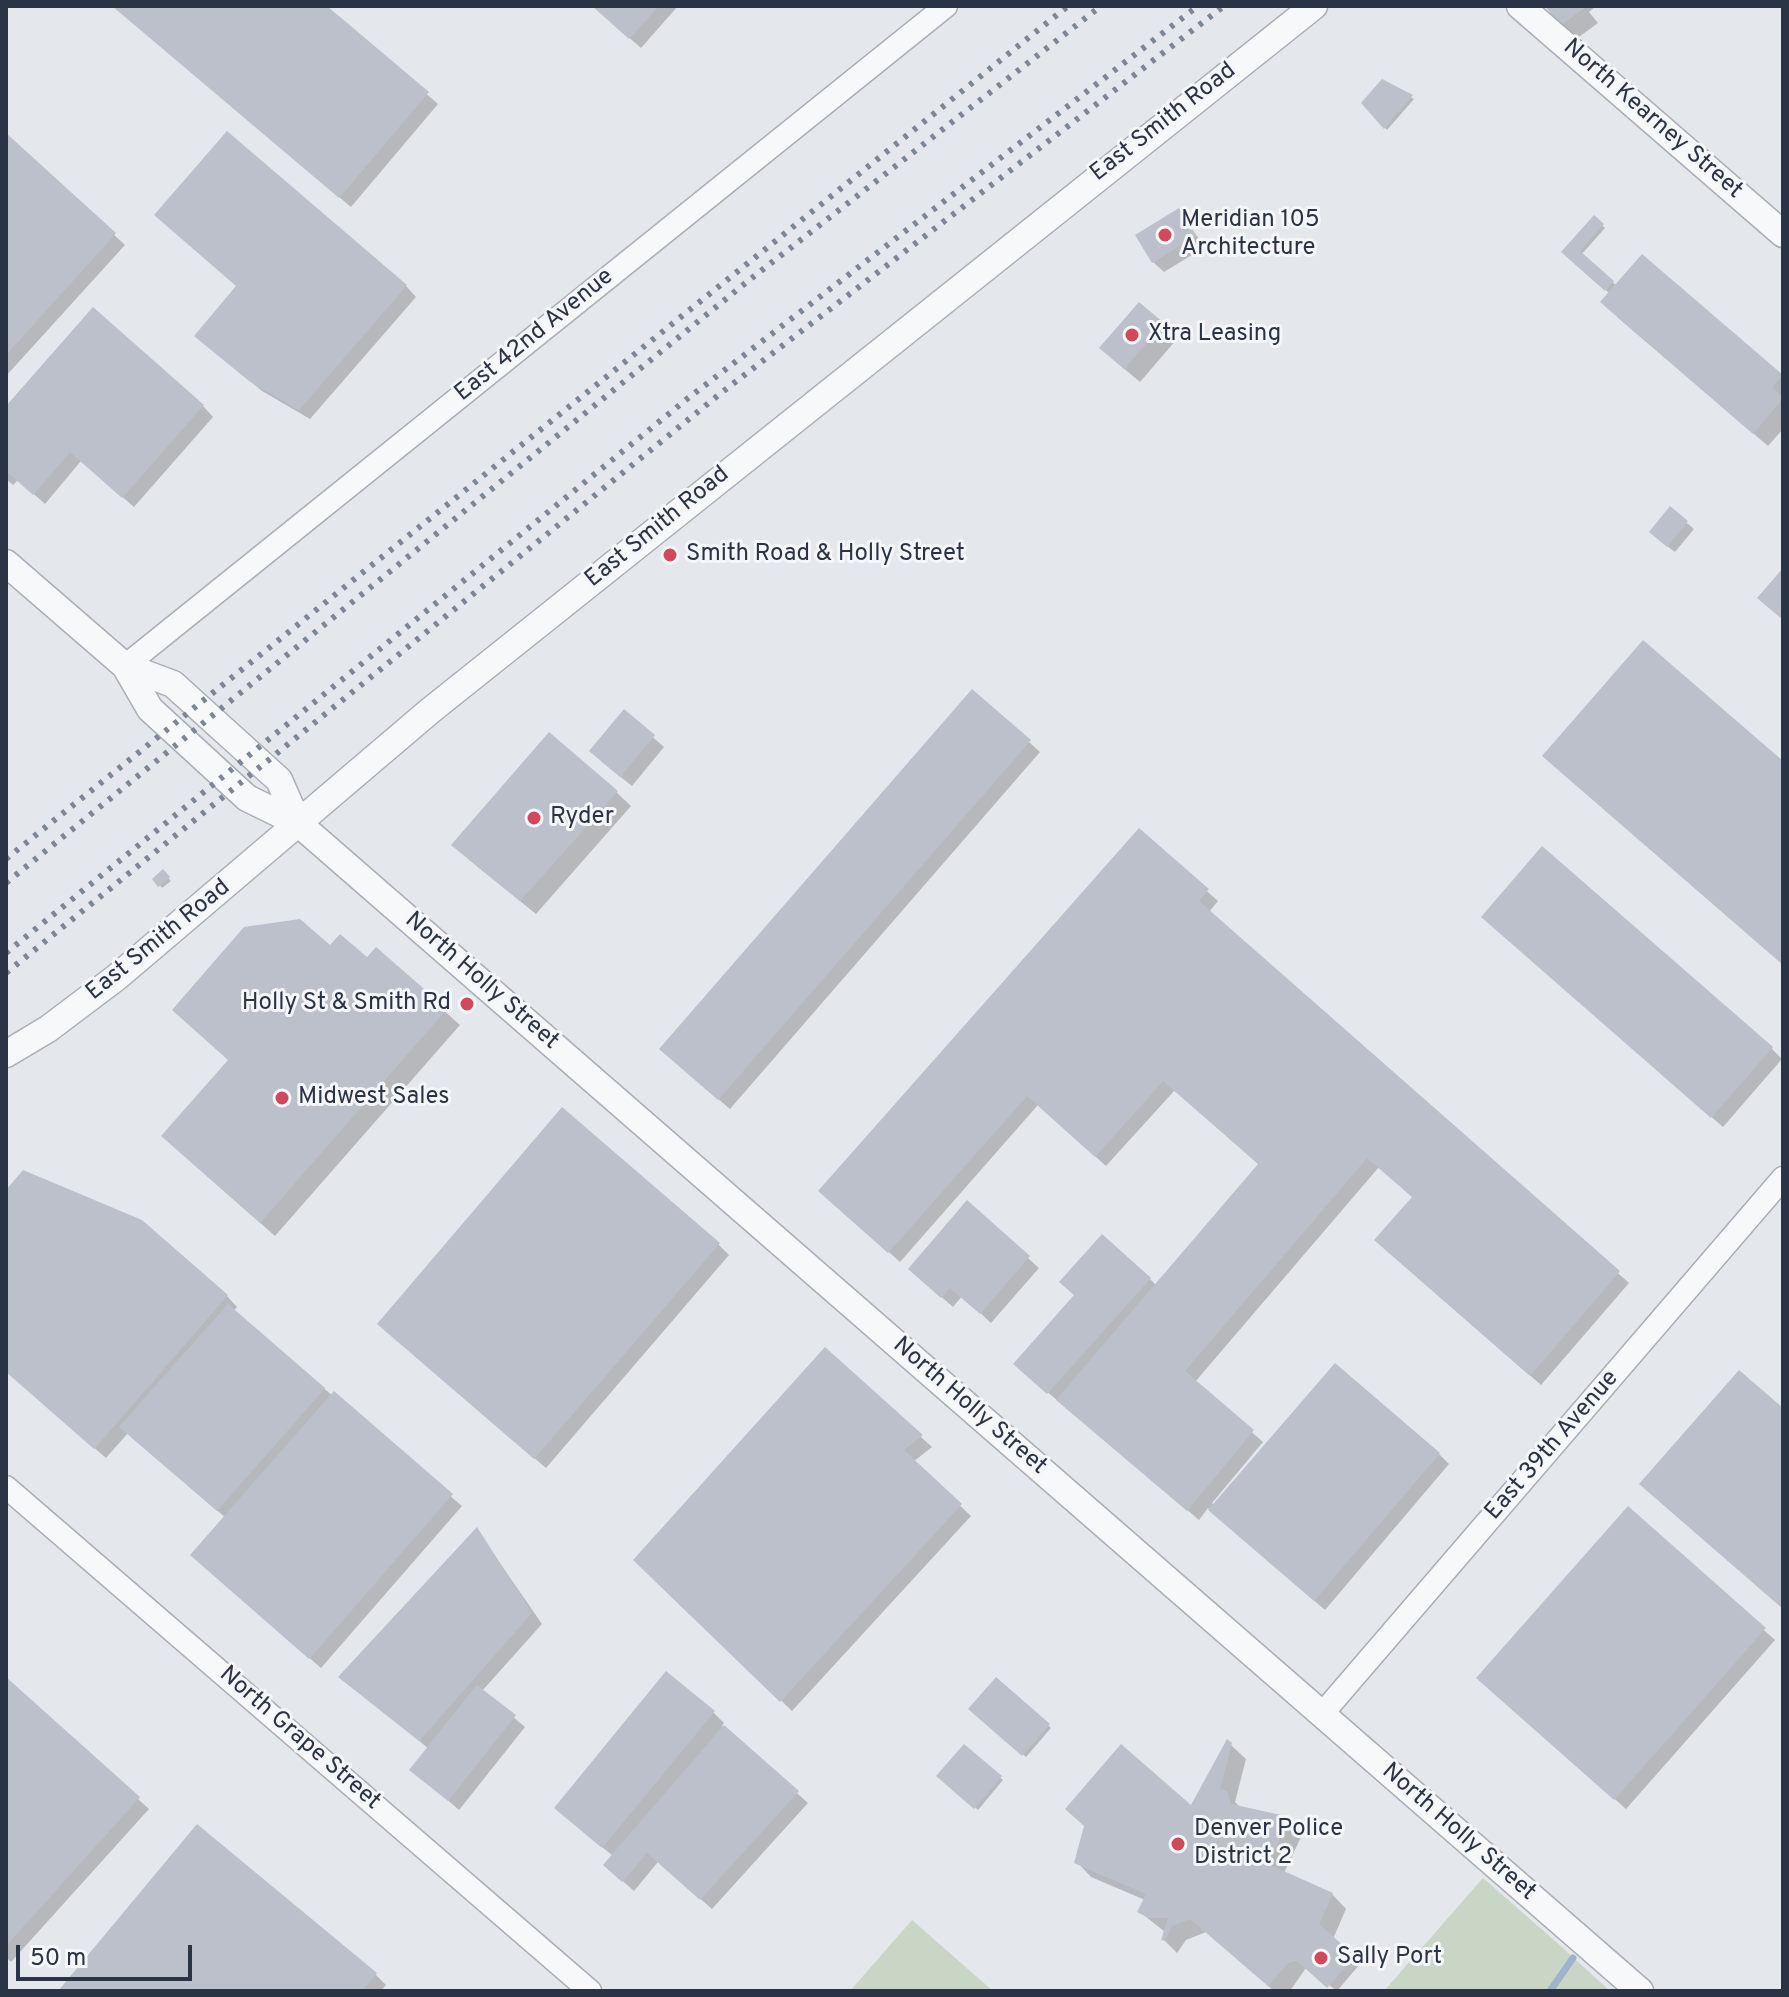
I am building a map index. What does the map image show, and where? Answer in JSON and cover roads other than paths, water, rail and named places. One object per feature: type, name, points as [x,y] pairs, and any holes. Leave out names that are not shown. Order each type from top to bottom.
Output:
[{"type":"street","name":"East 42nd Avenue","points":[[125,666],[946,6]]},
{"type":"street","name":"East Smith Road","points":[[6,1054],[48,1029],[107,985],[578,591],[1314,6]]},
{"type":"street","name":"North Kearney Street","points":[[1520,6],[1783,234]]},
{"type":"street","name":"North Holly Street","points":[[6,563],[125,666],[173,684],[279,780],[298,823],[1640,1991]]},
{"type":"street","name":"East 39th Avenue","points":[[1322,1714],[1783,1178]]},
{"type":"street","name":"North Grape Street","points":[[6,1487],[590,1991]]},
{"type":"waterway","points":[[1550,1991],[1573,1958]]},
{"type":"railway","points":[[6,859],[1068,6]]},
{"type":"railway","points":[[6,883],[748,281],[1101,6]]},
{"type":"railway","points":[[6,953],[687,399],[1198,6]]},
{"type":"railway","points":[[6,973],[721,393],[1224,6]]},
{"type":"place","name":"Meridian 105 Architecture","points":[[1165,235]]},
{"type":"place","name":"Xtra Leasing","points":[[1132,335]]},
{"type":"place","name":"Smith Road & Holly Street","points":[[670,555]]},
{"type":"place","name":"Ryder","points":[[534,818]]},
{"type":"place","name":"Holly St & Smith Rd","points":[[467,1004]]},
{"type":"place","name":"Midwest Sales","points":[[282,1098]]},
{"type":"place","name":"Denver Police District 2","points":[[1178,1844]]},
{"type":"place","name":"Sally Port","points":[[1321,1958]]}]
